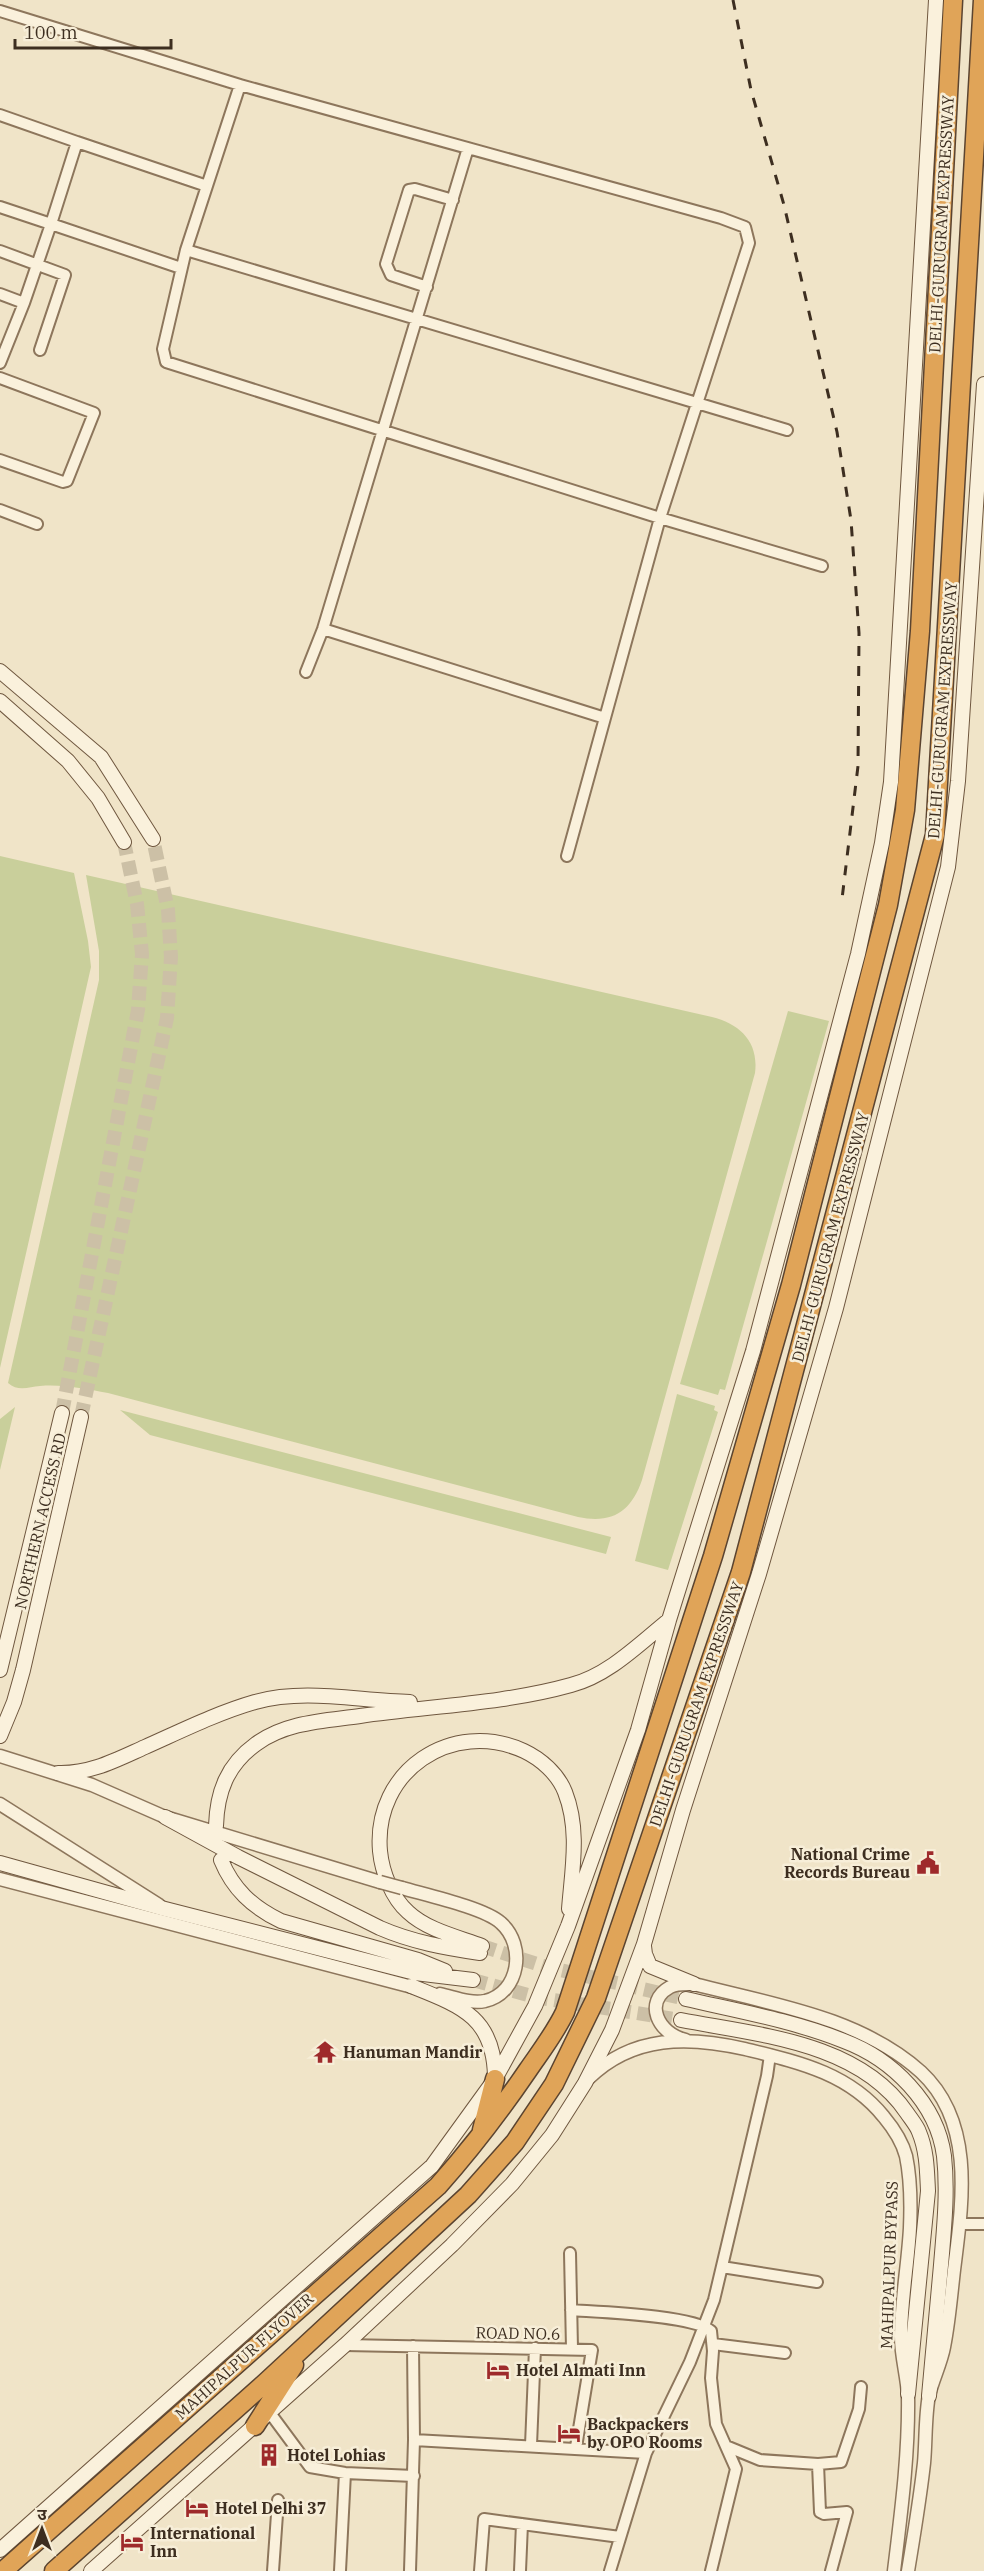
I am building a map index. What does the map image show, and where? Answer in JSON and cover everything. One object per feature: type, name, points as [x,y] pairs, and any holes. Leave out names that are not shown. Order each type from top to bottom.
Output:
[{"type":"highway","name":"DELHI-GURUGRAM EXPRESSWAY","points":[[480,2137],[565,2012],[722,1522],[791,1286],[888,905],[905,810],[920,631],[952,0]]},
{"type":"highway","name":"DELHI-GURUGRAM EXPRESSWAY","points":[[308,2343],[468,2195],[515,2142],[554,2084],[596,1998],[741,1572],[914,926],[935,835],[983,0]]},
{"type":"highway","points":[[480,2137],[495,2079]]},
{"type":"highway","name":"MAHIPALPUR FLYOVER","points":[[3,2571],[438,2186],[480,2137]]},
{"type":"highway","points":[[255,2426],[308,2343]]},
{"type":"highway","name":"MAHIPALPUR FLYOVER","points":[[54,2571],[308,2343]]},
{"type":"main road","points":[[0,2550],[432,2166],[495,2079],[536,2006],[568,1926],[638,1730],[669,1620],[753,1352],[858,954],[882,843],[891,782],[936,0]]},
{"type":"main road","points":[[92,2571],[345,2346],[452,2245],[512,2184],[552,2135],[585,2083],[612,2030],[644,1944],[683,1810],[759,1574],[836,1308],[948,867],[958,781],[981,488],[984,384]]},
{"type":"main road","points":[[0,671],[101,757],[153,839]]},
{"type":"main road","points":[[0,701],[68,761],[98,798],[124,842]]},
{"type":"main road","name":"NORTHERN ACCESS RD","points":[[0,1670],[62,1413]]},
{"type":"main road","name":"NORTHERN ACCESS RD","points":[[0,1736],[14,1702],[23,1670],[81,1417]]},
{"type":"main road","points":[[216,1826],[218,1796],[233,1767],[250,1749],[271,1735],[307,1723],[552,1690],[593,1677],[614,1664],[669,1620]]},
{"type":"main road","points":[[58,1773],[76,1773],[97,1768],[206,1719],[268,1698],[304,1695],[424,1703],[489,1700]]},
{"type":"main road","points":[[165,1817],[380,1929],[425,1943],[481,1950],[428,1925],[407,1911],[394,1894],[381,1854],[381,1818],[396,1784],[408,1769],[428,1754],[458,1743],[497,1742],[515,1747],[544,1763],[565,1790],[575,1833],[568,1926]]},
{"type":"main road","points":[[0,1863],[165,1909],[415,1973],[467,1979],[418,1960],[281,1921],[265,1913],[240,1893],[221,1860]]},
{"type":"main road","points":[[644,1944],[650,1966],[694,1984]]},
{"type":"main road","points":[[411,1986],[456,2007],[481,2027],[493,2050],[495,2079]]},
{"type":"main road","points":[[686,1999],[791,2024],[845,2041],[889,2066],[908,2083],[923,2102],[936,2126],[941,2144],[946,2188],[929,2396]]},
{"type":"main road","points":[[681,2020],[763,2035],[803,2045],[839,2059],[880,2083],[901,2104],[919,2131],[926,2157],[928,2191],[908,2394]]},
{"type":"street","points":[[0,11],[240,85],[721,218],[745,227],[749,243],[660,518],[567,856]]},
{"type":"street","points":[[240,85],[181,268],[163,349],[166,362],[660,518],[822,566]]},
{"type":"street","points":[[0,115],[207,186]]},
{"type":"street","points":[[0,363],[38,264],[77,142]]},
{"type":"street","points":[[306,672],[323,629],[468,148]]},
{"type":"street","points":[[427,287],[391,275],[386,264],[409,190],[415,189],[453,200]]},
{"type":"street","points":[[0,207],[181,268]]},
{"type":"street","points":[[186,250],[787,430]]},
{"type":"street","points":[[0,251],[65,276],[40,350]]},
{"type":"street","points":[[0,294],[24,303]]},
{"type":"street","points":[[0,378],[94,412],[68,481],[63,482],[0,460]]},
{"type":"street","points":[[0,510],[37,524]]},
{"type":"street","points":[[323,629],[605,718]]},
{"type":"street","points":[[0,1756],[58,1773],[113,1793],[165,1817],[402,1888],[496,1919],[509,1931],[517,1956],[512,1977],[507,1986],[492,1998],[470,2001],[0,1880]]},
{"type":"street","points":[[0,1804],[165,1909]]},
{"type":"street","points":[[686,2040],[676,2038],[662,2028],[658,2021],[657,2009],[660,1997],[670,1987],[694,1984],[801,2012],[835,2023],[878,2042],[922,2073],[936,2090],[955,2125],[962,2178],[960,2224],[944,2348],[929,2396],[921,2493],[908,2571]]},
{"type":"street","name":"MAHIPALPUR BYPASS","points":[[585,2083],[608,2061],[654,2042],[686,2040],[706,2042],[770,2055],[822,2070],[849,2084],[870,2100],[894,2129],[906,2156],[911,2197],[901,2338],[908,2394],[905,2477],[894,2571]]},
{"type":"street","points":[[610,2571],[646,2453],[657,2427],[674,2399],[714,2300],[770,2055]]},
{"type":"street","points":[[960,2224],[984,2224]]},
{"type":"street","points":[[570,2253],[572,2348]]},
{"type":"street","points":[[722,2267],[817,2282]]},
{"type":"street","points":[[571,2310],[652,2317],[703,2326],[711,2331],[712,2388],[716,2424],[733,2458],[736,2474],[711,2571]]},
{"type":"street","points":[[713,2344],[785,2353]]},
{"type":"street","name":"ROAD NO.6","points":[[345,2346],[589,2349],[593,2353],[576,2448]]},
{"type":"street","points":[[410,2571],[414,2476],[413,2346]]},
{"type":"street","points":[[531,2445],[535,2348]]},
{"type":"street","points":[[725,2446],[760,2460],[818,2464],[841,2462],[859,2409],[861,2387]]},
{"type":"street","points":[[270,2413],[310,2467],[345,2473],[414,2476]]},
{"type":"street","points":[[414,2440],[646,2453]]},
{"type":"street","points":[[818,2464],[820,2512],[824,2514],[847,2512],[831,2571]]},
{"type":"street","points":[[340,2571],[345,2473]]},
{"type":"street","points":[[273,2571],[278,2500]]},
{"type":"street","points":[[480,2571],[482,2520],[621,2537]]},
{"type":"street","points":[[520,2571],[522,2524]]},
{"type":"green space","points":[[0,856],[74,873],[91,967],[0,1368]]},
{"type":"green space","points":[[86,875],[712,1017],[731,1024],[746,1036],[754,1052],[755,1073],[642,1480],[626,1508],[601,1519],[578,1517],[108,1393],[57,1386],[20,1388],[8,1383],[99,980],[99,951]]},
{"type":"green space","points":[[788,1011],[829,1021],[725,1390],[720,1389],[718,1395],[680,1384]]},
{"type":"green space","points":[[677,1394],[715,1406],[714,1410],[718,1412],[668,1570],[635,1561]]},
{"type":"green space","points":[[15,1407],[0,1470],[0,1419]]},
{"type":"green space","points":[[120,1410],[611,1537],[606,1554],[150,1435]]},
{"type":"tunnel","points":[[81,1417],[167,1018],[171,957],[168,910],[153,839]]},
{"type":"tunnel","points":[[62,1413],[138,1010],[142,954],[137,904],[124,842]]},
{"type":"tunnel","points":[[482,1946],[543,1966],[686,1999]]},
{"type":"tunnel","points":[[473,1980],[535,1997],[681,2020]]},
{"type":"railway","points":[[733,0],[751,90],[784,205],[837,432],[851,520],[859,633],[858,766],[842,899]]},
{"type":"place","name":"National Crime Records Bureau","points":[[928,1863]]},
{"type":"place","name":"Hanuman Mandir","points":[[325,2052]]},
{"type":"place","name":"Hotel Almati Inn","points":[[498,2370]]},
{"type":"place","name":"Backpackers by OPO Rooms","points":[[569,2433]]},
{"type":"place","name":"Hotel Lohias","points":[[269,2455]]},
{"type":"place","name":"Hotel Delhi 37","points":[[197,2508]]},
{"type":"place","name":"International Inn","points":[[132,2542]]}]
